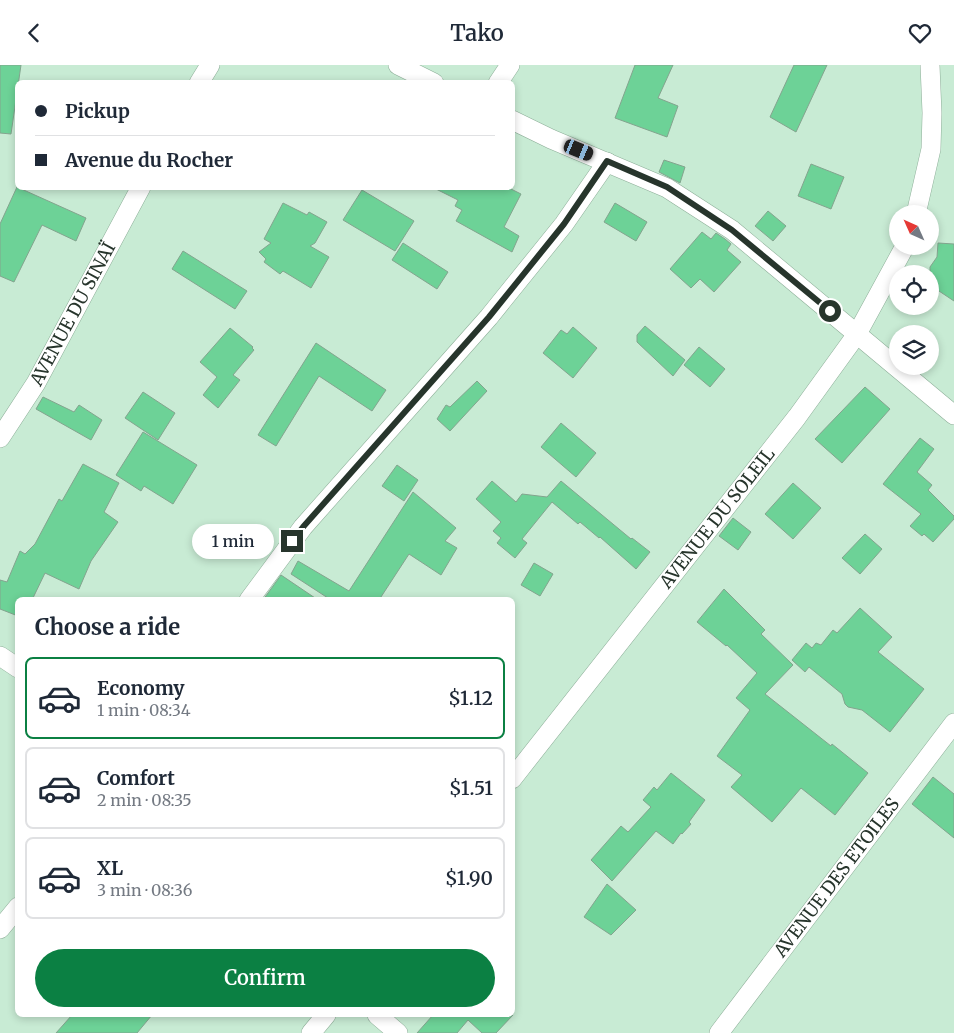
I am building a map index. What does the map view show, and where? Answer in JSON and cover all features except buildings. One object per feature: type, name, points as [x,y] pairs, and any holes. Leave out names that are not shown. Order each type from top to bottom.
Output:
[{"type":"street","points":[[201,80],[210,65]]},
{"type":"street","points":[[398,65],[428,80]]},
{"type":"street","points":[[500,80],[510,65]]},
{"type":"street","points":[[918,205],[931,149],[930,65]]},
{"type":"street","points":[[515,121],[551,139],[667,187],[732,230],[954,415]]},
{"type":"street","points":[[251,597],[303,527],[489,317],[564,224],[607,161]]},
{"type":"street","name":"AVENUE DU SINAÏ","points":[[0,438],[36,383],[139,190]]},
{"type":"street","name":"AVENUE DU SOLEIL","points":[[515,775],[797,417],[857,335],[900,255]]},
{"type":"street","points":[[0,656],[15,666]]},
{"type":"street","name":"AVENUE DES ETOILES","points":[[719,1033],[954,723]]},
{"type":"street","points":[[0,929],[15,911]]},
{"type":"street","points":[[312,1033],[324,1017]]},
{"type":"street","points":[[379,1017],[398,1033]]},
{"type":"route","points":[[292,541],[489,317],[564,224],[607,161],[667,187],[732,230],[830,311]]}]
